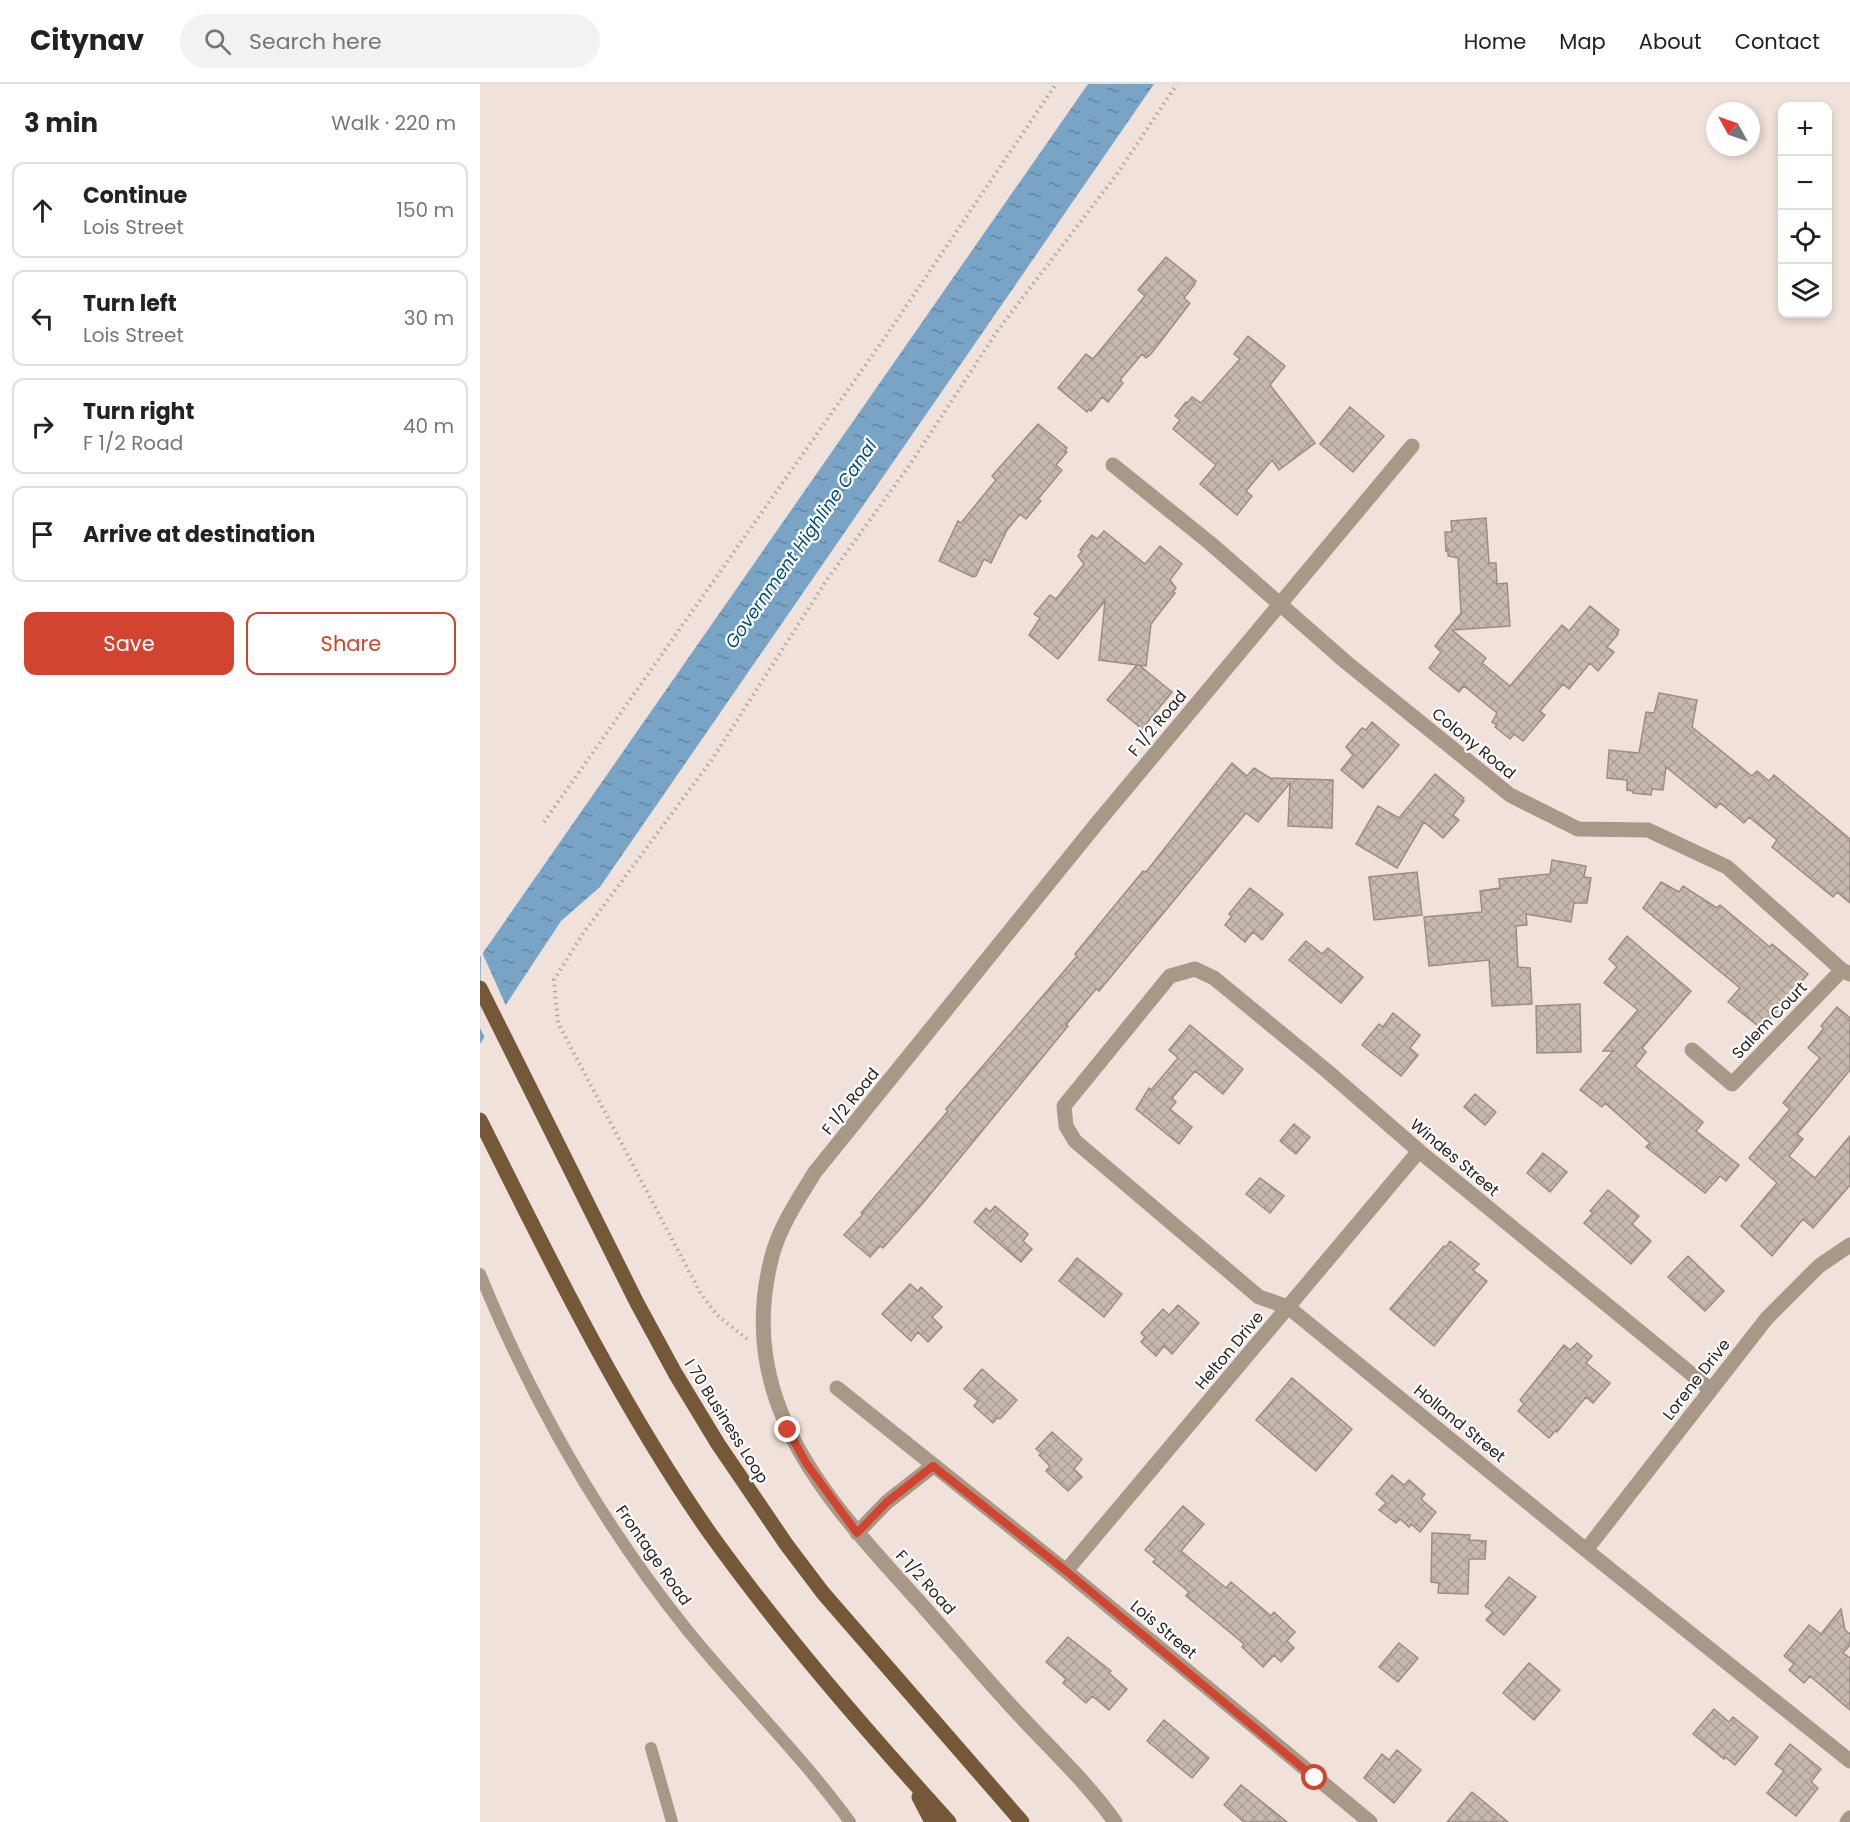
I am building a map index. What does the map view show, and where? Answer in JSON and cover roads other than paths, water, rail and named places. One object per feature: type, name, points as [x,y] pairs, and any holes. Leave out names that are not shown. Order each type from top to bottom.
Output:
[{"type":"main road","name":"I 70 Business Loop","points":[[480,988],[637,1303],[675,1373],[718,1444],[786,1544],[823,1593],[1022,1822]]},
{"type":"main road","points":[[480,1120],[588,1333],[648,1437],[708,1530],[773,1618],[949,1822]]},
{"type":"main road","points":[[908,1776],[932,1822]]},
{"type":"street","name":"F 1/2 Road","points":[[1114,1822],[1080,1779],[1012,1708],[857,1533],[806,1463],[788,1430],[775,1395],[764,1352],[765,1298],[772,1255],[787,1218],[815,1172],[1098,822],[1412,446]]},
{"type":"street","name":"Colony Road","points":[[1113,465],[1210,543],[1347,663],[1510,795],[1578,829],[1648,830],[1727,867],[1846,972]]},
{"type":"street","name":"Windes Street","points":[[1170,976],[1195,969],[1214,978],[1327,1071],[1419,1151],[1711,1390]]},
{"type":"street","name":"Salem Court","points":[[1692,1050],[1732,1084],[1846,972]]},
{"type":"street","name":"Holland Street","points":[[1170,976],[1064,1106],[1066,1126],[1075,1141],[1259,1297],[1288,1307],[1850,1761]]},
{"type":"street","name":"Helton Drive","points":[[1066,1571],[1419,1151]]},
{"type":"street","name":"Lorene Drive","points":[[1586,1550],[1767,1318],[1819,1266],[1850,1245]]},
{"type":"street","name":"Lois Street","points":[[837,1388],[1066,1571],[1370,1822]]},
{"type":"street","points":[[857,1533],[887,1502],[933,1466]]},
{"type":"street","points":[[1847,1822],[1850,1818]]},
{"type":"lane","name":"Frontage Road","points":[[480,1274],[531,1386],[561,1443],[618,1534],[689,1632],[850,1822]]},
{"type":"lane","points":[[651,1748],[672,1822]]},
{"type":"water","name":"Government Highline Canal","points":[[1088,84],[1154,84],[600,887],[561,921],[480,1044],[480,957]]}]
